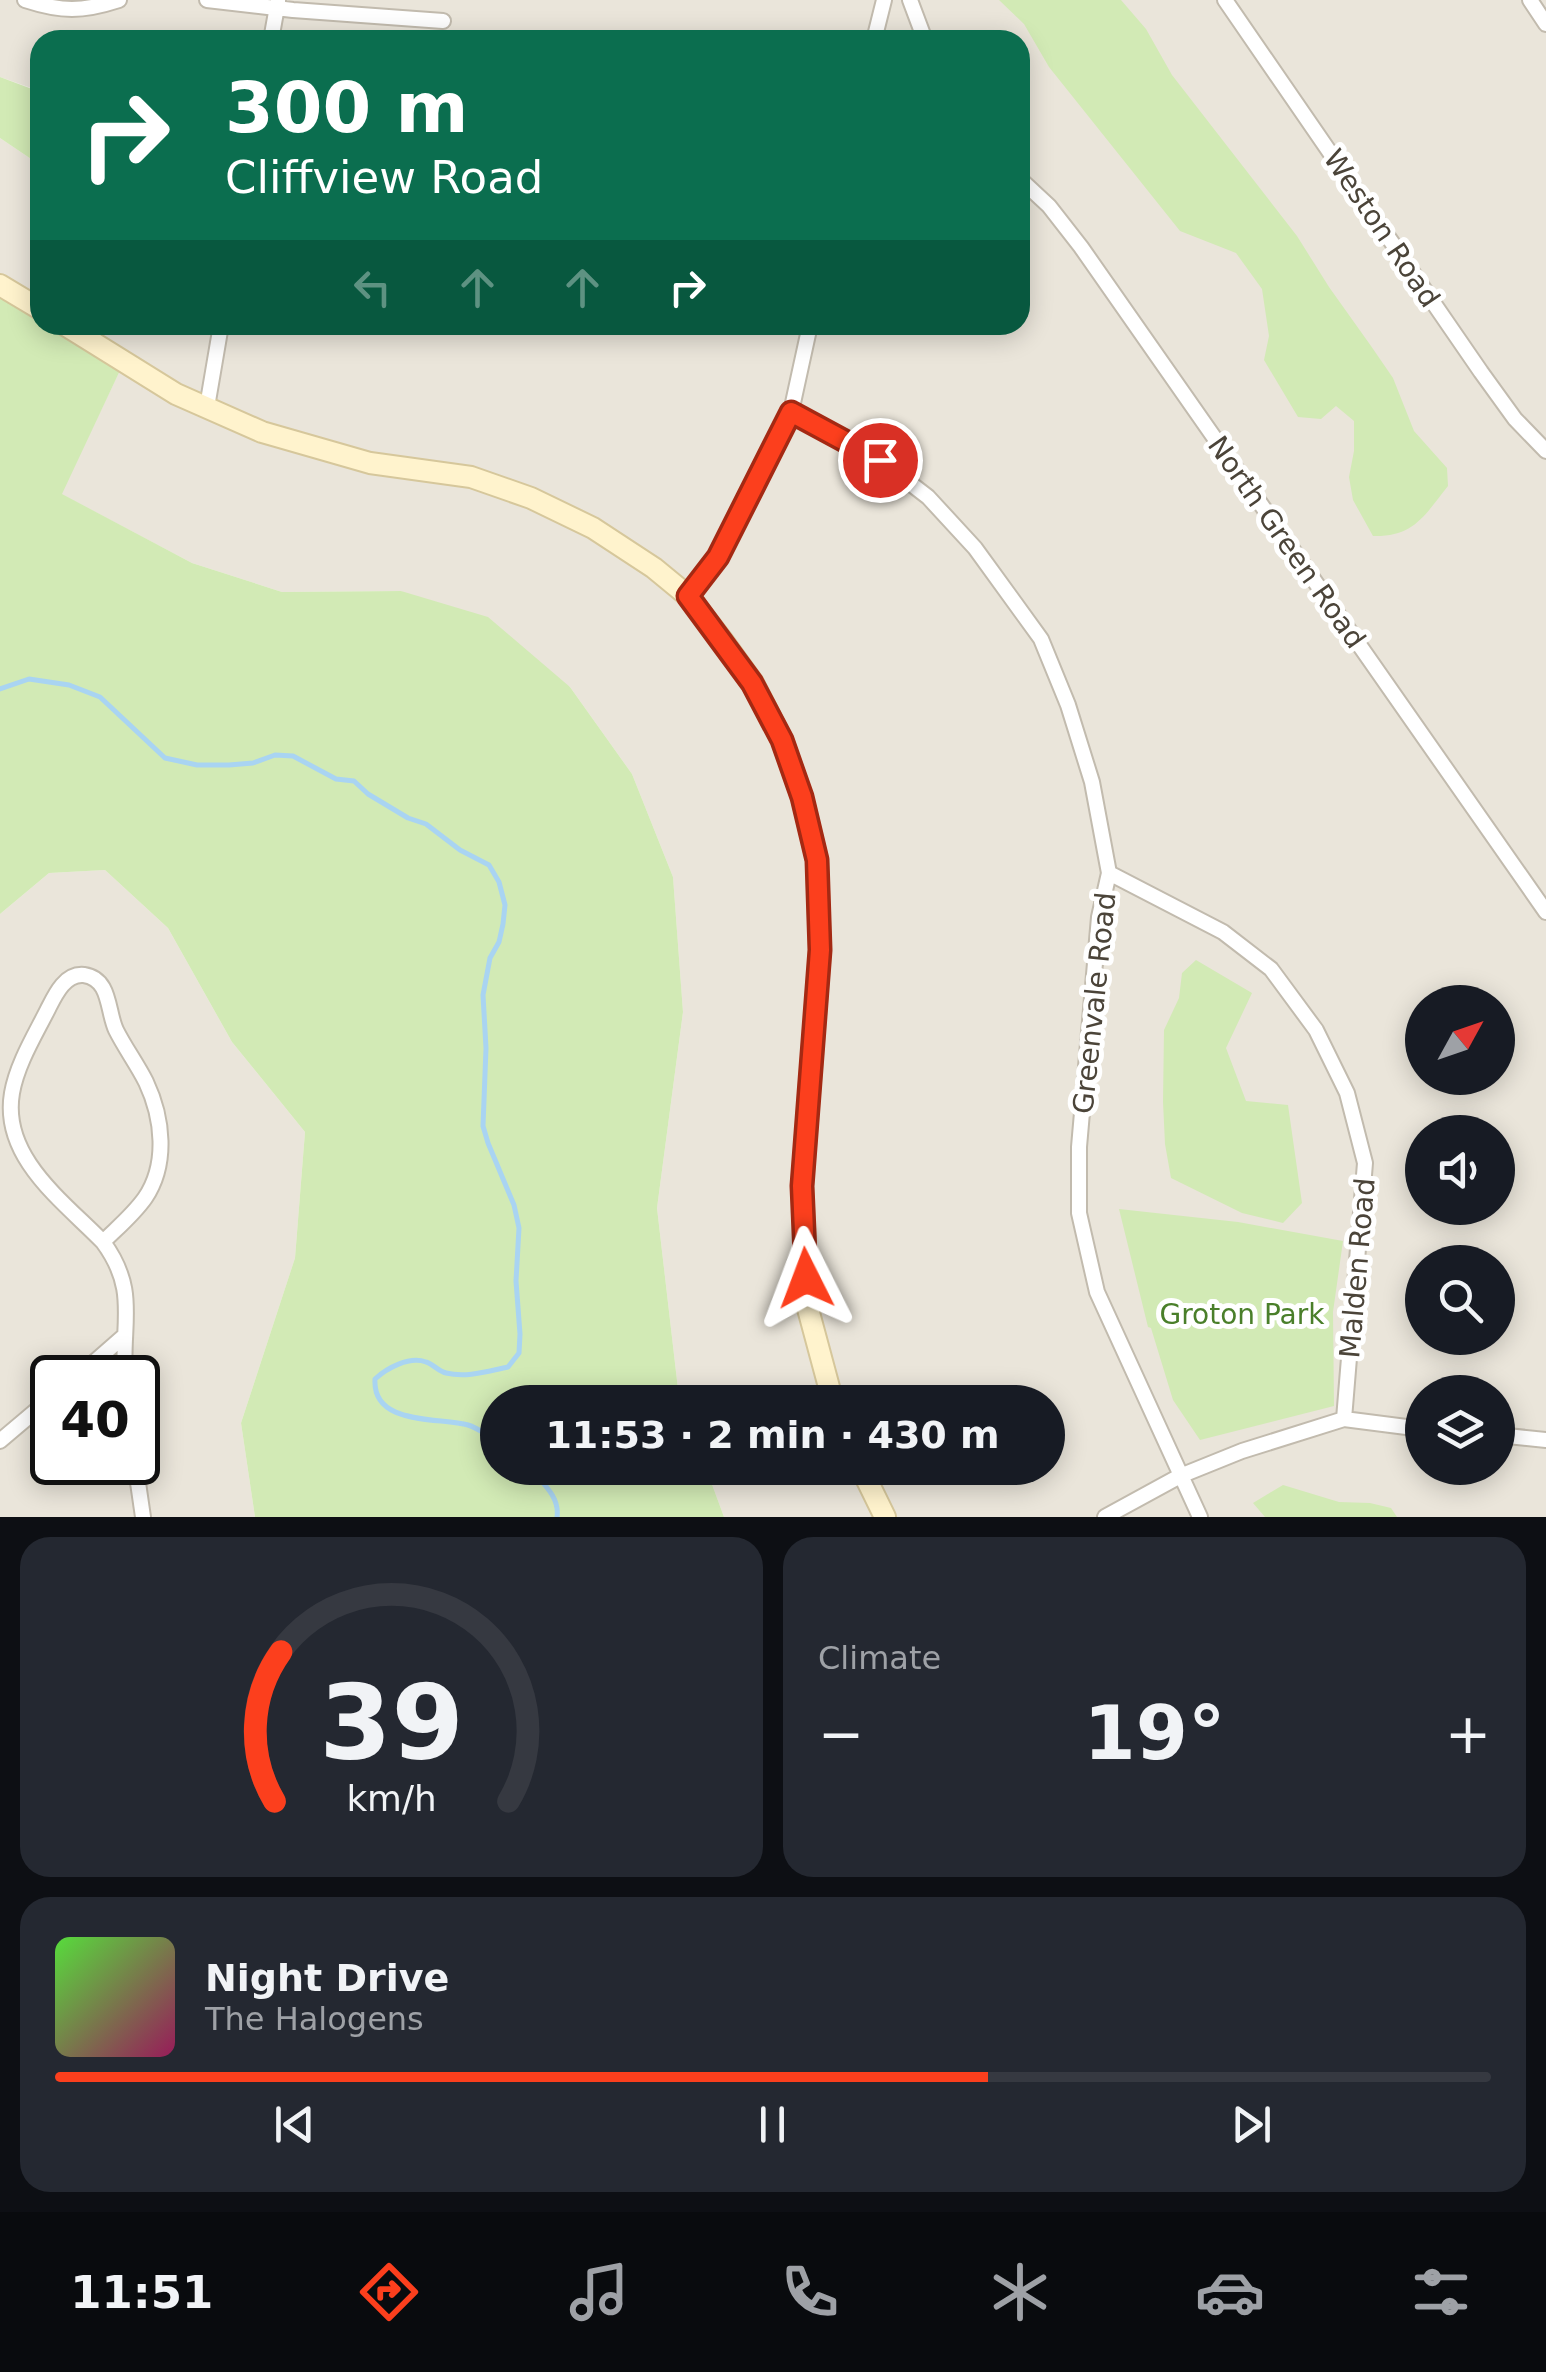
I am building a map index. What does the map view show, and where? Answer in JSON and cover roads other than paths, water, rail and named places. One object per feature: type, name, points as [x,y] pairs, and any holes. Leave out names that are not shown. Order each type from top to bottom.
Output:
[{"type":"street","points":[[25,0],[56,10],[96,8],[119,0]]},
{"type":"street","points":[[208,0],[443,21]]},
{"type":"street","points":[[876,30],[884,0]]},
{"type":"street","points":[[910,0],[921,30]]},
{"type":"street","name":"Weston Road","points":[[1225,0],[1480,372],[1515,419],[1546,450]]},
{"type":"street","points":[[1530,0],[1546,24]]},
{"type":"street","points":[[273,30],[277,4]]},
{"type":"street","name":"North Green Road","points":[[1030,188],[1082,247],[1546,912]]},
{"type":"street","points":[[0,285],[30,304]]},
{"type":"street","points":[[81,335],[176,394],[262,432],[370,463],[471,477],[530,498],[593,528],[688,596],[752,683],[782,740],[802,797],[817,860],[820,950],[802,1186],[808,1309],[828,1385]]},
{"type":"street","points":[[207,406],[219,335]]},
{"type":"street","points":[[688,596],[718,557],[791,412],[808,335]]},
{"type":"street","name":"Greenvale Road","points":[[791,412],[880,460],[928,497],[975,548],[1041,639],[1068,705],[1092,782],[1109,873],[1099,917],[1079,1147],[1080,1213],[1096,1292],[1200,1517]]},
{"type":"street","name":"Malden Road","points":[[1109,873],[1223,932],[1271,970],[1316,1030],[1347,1093],[1365,1163],[1344,1420]]},
{"type":"street","points":[[103,1242],[146,1196],[156,1176],[161,1132],[157,1107],[115,1028],[104,988],[87,975],[76,975],[65,981],[55,995],[18,1072],[12,1095],[13,1124],[22,1154],[39,1177],[103,1242],[121,1270],[127,1318],[124,1355]]},
{"type":"street","points":[[102,1355],[124,1336]]},
{"type":"street","points":[[0,1441],[30,1416]]},
{"type":"street","points":[[1106,1517],[1180,1476],[1242,1451],[1344,1420],[1405,1427]]},
{"type":"street","points":[[1515,1437],[1546,1440]]},
{"type":"street","points":[[138,1485],[143,1517]]},
{"type":"street","points":[[869,1485],[885,1517]]},
{"type":"waterway","points":[[0,689],[29,679],[69,685],[100,697],[165,758],[197,765],[229,765],[253,763],[275,755],[293,756],[336,779],[354,781],[368,794],[426,824],[460,850],[489,865],[505,905],[483,995],[483,1126],[519,1228],[519,1353],[508,1367],[477,1373],[446,1373],[426,1362],[413,1361],[392,1367],[375,1379],[377,1394],[395,1412],[480,1431]]},
{"type":"waterway","points":[[545,1485],[553,1496],[557,1517]]},
{"type":"park label","name":"Groton Park","points":[[1242,1314]]}]
